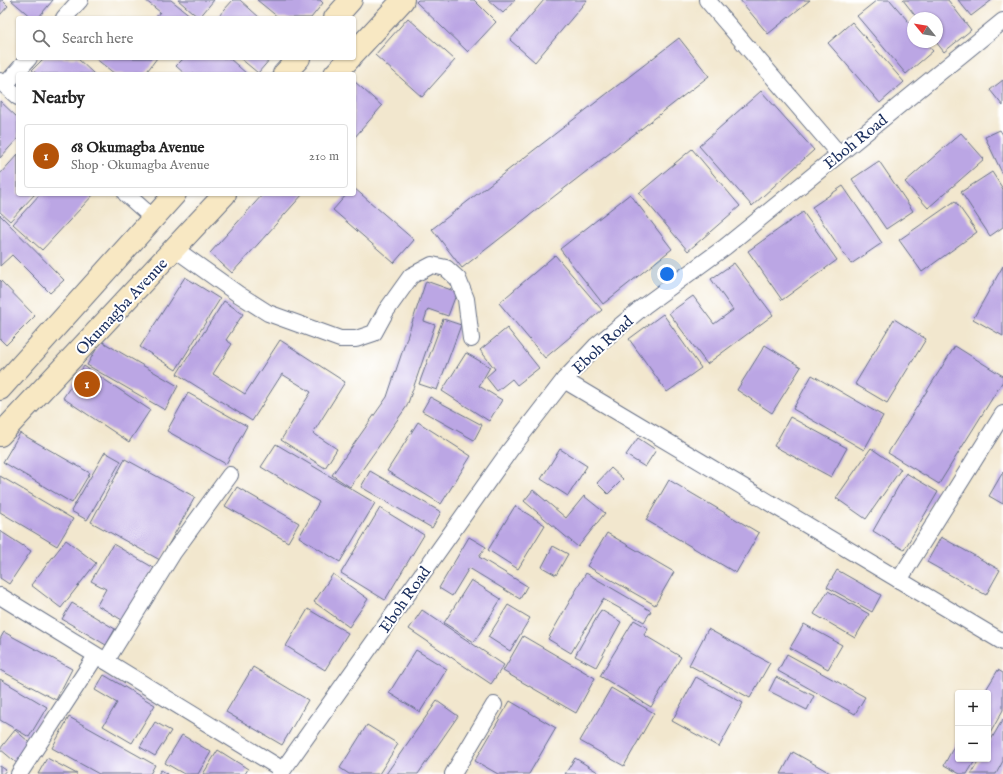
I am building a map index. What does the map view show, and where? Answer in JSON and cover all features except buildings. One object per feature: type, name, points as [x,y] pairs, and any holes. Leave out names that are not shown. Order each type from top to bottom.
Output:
[{"type":"main road","points":[[337,16],[351,0]]},
{"type":"main road","points":[[356,51],[403,0]]},
{"type":"main road","points":[[286,72],[296,60]]},
{"type":"main road","points":[[337,72],[348,60]]},
{"type":"main road","name":"Okumagba Avenue","points":[[4,378],[173,196]]},
{"type":"main road","name":"Okumagba Avenue","points":[[0,434],[223,196]]},
{"type":"street","points":[[66,16],[80,0]]},
{"type":"street","points":[[707,0],[838,154]]},
{"type":"street","name":"Eboh Road","points":[[281,772],[510,450],[564,380],[596,346],[644,306],[725,247],[1003,21]]},
{"type":"street","points":[[16,95],[2,83],[27,60]]},
{"type":"street","points":[[128,196],[153,218]]},
{"type":"street","points":[[175,249],[238,294],[268,313],[340,339],[356,339],[374,333],[386,311],[412,276],[432,265],[446,268],[458,278],[466,299],[471,339]]},
{"type":"street","points":[[564,380],[1003,642]]},
{"type":"street","points":[[899,580],[1003,414]]},
{"type":"street","points":[[19,774],[101,658],[172,553],[230,475]]},
{"type":"street","points":[[0,596],[281,772]]},
{"type":"street","points":[[454,774],[494,705]]},
{"type":"place","name":"68 Okumagba Avenue","points":[[87,384]]}]
